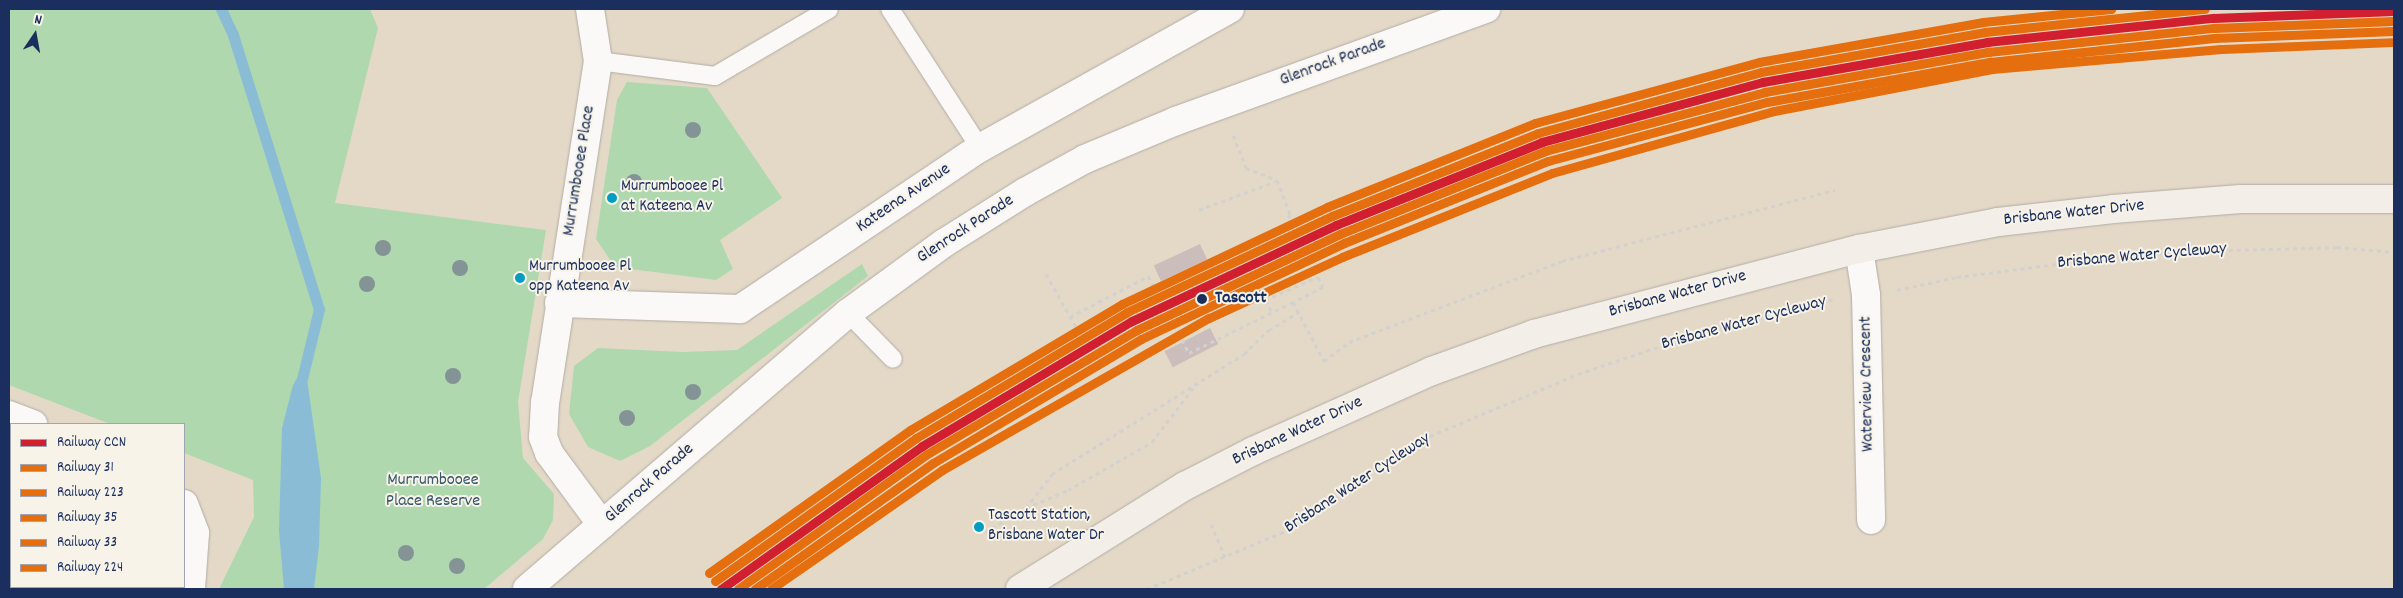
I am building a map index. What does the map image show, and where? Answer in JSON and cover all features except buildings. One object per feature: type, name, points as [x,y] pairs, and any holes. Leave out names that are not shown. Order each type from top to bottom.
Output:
[{"type":"main road","name":"Brisbane Water Drive","points":[[1020,589],[1184,486],[1253,451],[1432,371],[1534,334],[1860,249],[1998,222],[2113,209],[2242,199],[2394,199]]},
{"type":"street","name":"Murrumbooee Place","points":[[590,9],[598,62],[544,402],[543,437],[549,453],[602,525]]},
{"type":"street","name":"Kateena Avenue","points":[[559,303],[740,309],[980,148],[1230,9]]},
{"type":"street","name":"Glenrock Parade","points":[[527,589],[848,313],[937,248],[1025,192],[1085,159],[1220,104],[1486,9]]},
{"type":"street","name":"Waterview Crescent","points":[[1860,249],[1866,295],[1871,520]]},
{"type":"street","points":[[9,415],[30,423]]},
{"type":"street","points":[[185,507],[195,533],[190,589]]},
{"type":"lane","points":[[598,62],[715,76],[829,9]]},
{"type":"lane","points":[[890,9],[980,148]]},
{"type":"lane","points":[[848,313],[893,359]]},
{"type":"path","points":[[1220,104],[1246,168],[1277,180],[1290,214],[1283,232],[1254,245]]},
{"type":"path","points":[[1199,210],[1277,180]]},
{"type":"path","points":[[1293,302],[1324,361],[1349,342],[1562,261],[1835,190]]},
{"type":"path","name":"Brisbane Water Cycleway","points":[[1147,589],[1288,530],[1430,436],[1578,374],[1712,329],[1812,302],[1866,295],[1957,277],[2104,258],[2270,248],[2337,247],[2394,252]]},
{"type":"path","points":[[1046,274],[1083,339]]},
{"type":"path","points":[[1070,317],[1148,276],[1189,353],[1323,287],[1318,276],[1266,300]]},
{"type":"path","points":[[1262,293],[1272,313]]},
{"type":"path","points":[[1026,508],[1052,474],[1244,354],[1269,330],[1298,312]]},
{"type":"path","points":[[985,532],[1026,508],[1068,490],[1152,442],[1198,381]]},
{"type":"path","points":[[1212,524],[1224,557]]},
{"type":"green space","name":"Murrumbooee Place Reserve","points":[[9,9],[370,9],[378,28],[335,203],[546,230],[518,402],[523,458],[554,494],[553,520],[543,539],[484,589],[219,589],[254,517],[253,480],[185,453],[185,423],[107,423],[9,385]]},
{"type":"green space","points":[[627,82],[707,88],[782,198],[720,240],[733,269],[716,280],[615,267],[596,239],[617,100]]},
{"type":"green space","points":[[862,264],[868,276],[650,446],[620,461],[588,447],[569,414],[574,366],[598,348],[683,352],[737,350]]},
{"type":"water","points":[[305,365],[321,478],[319,546],[314,589],[284,589],[279,531],[282,428],[293,385]]},
{"type":"waterway","points":[[221,9],[233,35],[319,309],[302,379]]},
{"type":"rail line","name":"33","points":[[709,573],[910,430],[1122,304],[1327,207],[1535,123],[1759,62],[1983,22],[2111,9]]},
{"type":"rail line","name":"223","points":[[715,581],[916,438],[1127,312],[1332,216],[1538,133],[1761,72],[1985,32],[2205,9]]},
{"type":"rail line","name":"CCN","points":[[721,589],[922,446],[1132,321],[1336,225],[1542,142],[1763,82],[1987,42],[2213,18],[2394,11]]},
{"type":"rail line","name":"31","points":[[738,589],[927,454],[1137,330],[1340,234],[1545,151],[1765,92],[1988,52],[2214,28],[2394,21]]},
{"type":"rail line","name":"35","points":[[755,589],[933,463],[1141,339],[1344,243],[1548,161],[1767,102],[1990,62],[2214,38],[2394,31]]},
{"type":"rail line","name":"224","points":[[771,589],[942,470],[1209,318],[1342,257],[1552,173],[1774,111],[1992,69],[2221,49],[2394,42]]},
{"type":"place","name":"Murrumbooee Pl at Kateena Av","points":[[612,198]]},
{"type":"place","name":"Murrumbooee Pl opp Kateena Av","points":[[520,278]]},
{"type":"place","name":"Tascott","points":[[1202,299]]},
{"type":"place","name":"Tascott Station, Brisbane Water Dr","points":[[979,527]]}]
